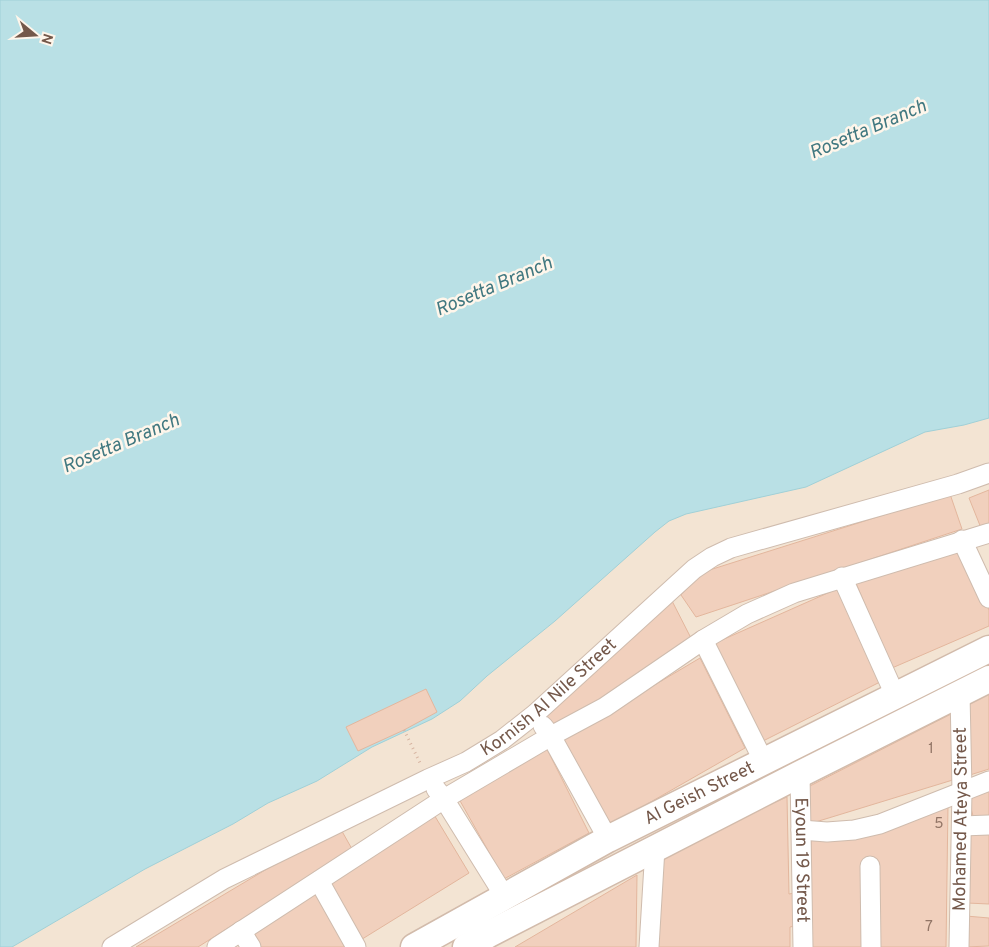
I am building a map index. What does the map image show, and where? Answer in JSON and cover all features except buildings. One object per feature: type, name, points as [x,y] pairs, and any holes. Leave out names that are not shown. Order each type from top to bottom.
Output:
[{"type":"main road","name":"Al Geish Street","points":[[414,947],[608,839],[989,649]]},
{"type":"main road","name":"Al Geish Street","points":[[466,947],[655,848],[989,679]]},
{"type":"street","name":"Kornish Al Nile Street","points":[[112,947],[224,879],[466,762],[502,740],[535,714],[694,569],[712,557],[731,548],[958,484],[989,472]]},
{"type":"street","points":[[217,947],[246,939],[319,881],[444,799],[604,707],[703,640],[747,614],[794,593],[989,533]]},
{"type":"street","points":[[962,540],[989,598]]},
{"type":"street","points":[[842,578],[895,696]]},
{"type":"street","points":[[703,640],[764,762]]},
{"type":"street","name":"Mohamed Ateya Street","points":[[959,947],[962,826],[960,693]]},
{"type":"street","points":[[535,714],[551,736],[608,839]]},
{"type":"street","name":"Eyoun 19 Street","points":[[800,774],[803,947]]},
{"type":"street","points":[[428,779],[444,799],[505,897]]},
{"type":"street","points":[[801,830],[836,832],[880,824],[989,781]]},
{"type":"street","points":[[962,826],[989,825]]},
{"type":"street","points":[[649,947],[655,848]]},
{"type":"street","points":[[870,866],[871,947]]},
{"type":"street","points":[[319,881],[356,947]]},
{"type":"path","points":[[404,730],[428,779]]},
{"type":"shaded area","points":[[989,415],[989,947],[4,947],[666,518],[922,429]]},
{"type":"water","name":"Rosetta Branch","points":[[0,0],[989,0],[989,418],[925,432],[806,487],[686,514],[669,521],[460,701],[432,719],[372,747],[317,781],[268,803],[233,824],[145,869],[12,947],[0,947]]}]
